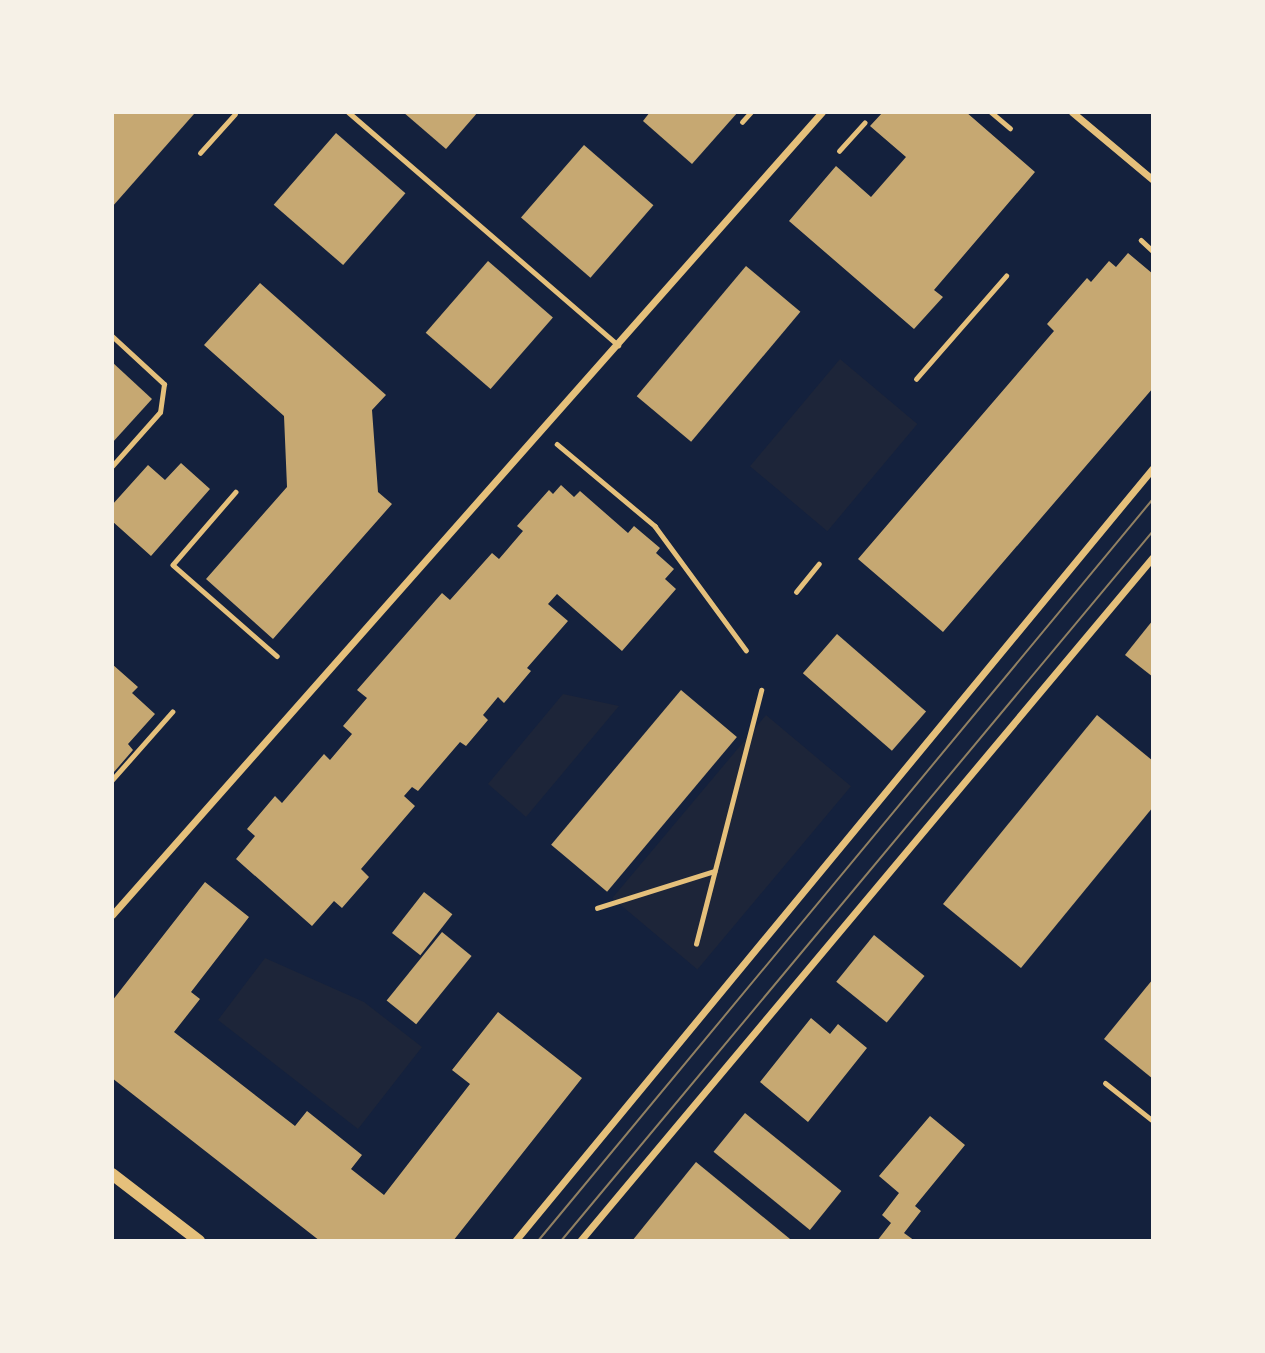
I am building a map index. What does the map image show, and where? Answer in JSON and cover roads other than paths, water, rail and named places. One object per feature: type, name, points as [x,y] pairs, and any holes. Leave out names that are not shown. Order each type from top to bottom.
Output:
[{"type":"street","points":[[112,915],[822,112]]},
{"type":"street","points":[[1072,112],[1153,180]]},
{"type":"street","points":[[515,1241],[1153,468]]},
{"type":"street","points":[[580,1241],[1153,557]]},
{"type":"street","points":[[112,1174],[199,1241]]},
{"type":"lane","points":[[348,112],[618,345]]},
{"type":"lane","points":[[112,336],[164,384],[160,412],[112,466]]},
{"type":"lane","points":[[1105,1083],[1153,1121]]},
{"type":"tram line","points":[[538,1241],[1153,499]]},
{"type":"tram line","points":[[561,1241],[1153,531]]}]
